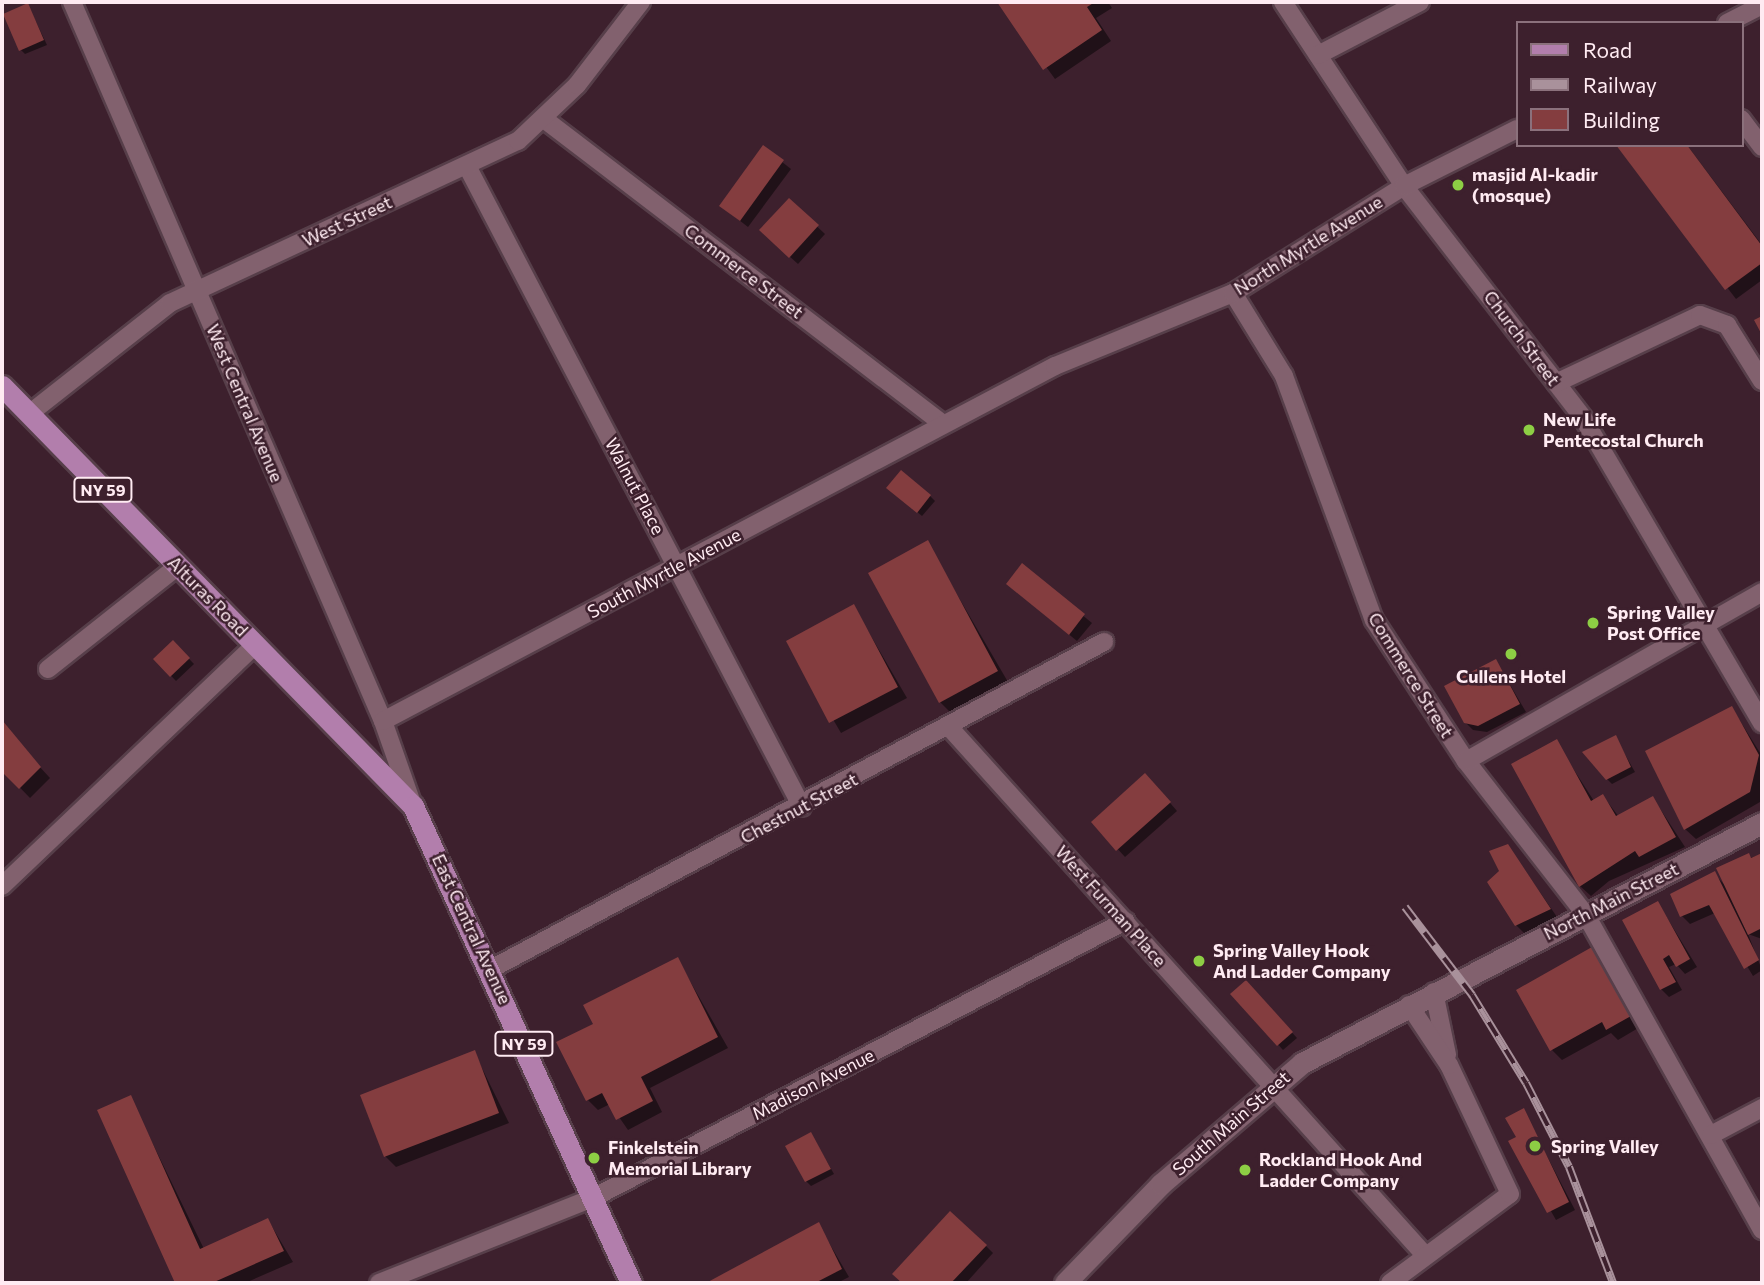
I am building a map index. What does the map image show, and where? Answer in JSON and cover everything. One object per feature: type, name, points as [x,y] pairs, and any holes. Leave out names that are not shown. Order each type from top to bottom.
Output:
[{"type":"main road","name":"Alturas Road","points":[[2,386],[413,806]]},
{"type":"main road","name":"East Central Avenue","points":[[413,806],[491,969],[631,1283]]},
{"type":"main road","name":"North Main Street","points":[[1460,979],[1762,823]]},
{"type":"main road","name":"South Main Street","points":[[1065,1283],[1271,1084],[1460,979]]},
{"type":"street","name":"West Central Avenue","points":[[72,2],[383,721],[413,806]]},
{"type":"street","name":"West Street","points":[[29,414],[143,322],[196,290],[518,141],[544,119],[640,2]]},
{"type":"street","name":"Church Street","points":[[1283,2],[1404,186],[1556,383],[1762,723]]},
{"type":"street","points":[[1318,55],[1420,2]]},
{"type":"street","points":[[1731,21],[1762,5]]},
{"type":"street","name":"Commerce Street","points":[[544,119],[943,424]]},
{"type":"street","points":[[1743,122],[1762,147]]},
{"type":"street","name":"North Myrtle Avenue","points":[[943,424],[1055,366],[1233,293],[1404,186],[1516,130]]},
{"type":"street","name":"Walnut Place","points":[[467,166],[802,807]]},
{"type":"street","name":"Commerce Street","points":[[1233,293],[1298,409],[1374,620],[1466,761],[1586,915],[1762,1230]]},
{"type":"street","points":[[1556,383],[1683,317],[1714,316],[1727,325],[1762,381]]},
{"type":"street","name":"South Myrtle Avenue","points":[[383,721],[943,424]]},
{"type":"street","points":[[48,668],[178,566]]},
{"type":"street","points":[[1466,761],[1762,592]]},
{"type":"street","name":"Chestnut Street","points":[[491,969],[802,807],[1104,642]]},
{"type":"street","points":[[2,886],[256,644]]},
{"type":"street","name":"West Furman Place","points":[[950,728],[1423,1254]]},
{"type":"street","name":"Madison Avenue","points":[[379,1283],[593,1198],[1125,921]]},
{"type":"street","points":[[1434,992],[1449,1065]]},
{"type":"street","points":[[1390,1283],[1423,1254],[1510,1194],[1449,1065],[1409,1005]]},
{"type":"street","points":[[1710,1135],[1762,1108]]},
{"type":"building","points":[[997,2],[1095,2],[1087,7],[1102,30],[1043,70]]},
{"type":"building","points":[[28,3],[44,40],[19,51],[3,14]]},
{"type":"building","points":[[763,145],[784,160],[740,221],[719,206]]},
{"type":"building","points":[[1618,147],[1688,147],[1762,246],[1762,263],[1725,290]]},
{"type":"building","points":[[789,198],[819,225],[789,258],[759,230]]},
{"type":"building","points":[[1762,316],[1762,335],[1754,320]]},
{"type":"building","points":[[901,470],[931,495],[917,513],[886,488]]},
{"type":"building","points":[[928,540],[998,671],[939,703],[868,573]]},
{"type":"building","points":[[1022,563],[1085,614],[1069,635],[1006,584]]},
{"type":"building","points":[[854,604],[898,687],[829,723],[786,641]]},
{"type":"building","points":[[173,640],[190,658],[170,677],[153,659]]},
{"type":"building","points":[[1496,659],[1520,704],[1478,726],[1464,723],[1444,686]]},
{"type":"building","points":[[1732,706],[1759,755],[1750,792],[1684,830],[1645,751]]},
{"type":"building","points":[[2,720],[41,767],[19,789],[2,772]]},
{"type":"building","points":[[1616,735],[1631,767],[1606,780],[1582,752]]},
{"type":"building","points":[[1557,739],[1591,801],[1603,794],[1616,816],[1653,796],[1676,837],[1639,857],[1635,851],[1579,887],[1511,764]]},
{"type":"building","points":[[1145,773],[1171,802],[1116,851],[1091,822]]},
{"type":"building","points":[[1508,844],[1551,909],[1515,926],[1487,882],[1499,871],[1489,851]]},
{"type":"building","points":[[1749,853],[1751,858],[1762,853],[1762,928],[1748,935],[1716,868]]},
{"type":"building","points":[[1715,871],[1759,960],[1744,969],[1709,905],[1680,917],[1670,894]]},
{"type":"building","points":[[1658,901],[1690,959],[1676,967],[1669,955],[1663,959],[1676,982],[1660,990],[1622,920]]},
{"type":"building","points":[[1592,947],[1631,1016],[1606,1030],[1602,1022],[1550,1051],[1516,990]]},
{"type":"building","points":[[678,957],[718,1037],[641,1077],[653,1101],[616,1120],[602,1093],[586,1101],[556,1042],[593,1024],[583,1005]]},
{"type":"building","points":[[1246,980],[1293,1032],[1277,1046],[1230,994]]},
{"type":"building","points":[[475,1050],[499,1113],[384,1157],[360,1095]]},
{"type":"building","points":[[131,1095],[200,1249],[268,1218],[284,1251],[212,1283],[175,1283],[97,1110]]},
{"type":"building","points":[[1524,1108],[1569,1202],[1547,1213],[1508,1141],[1516,1137],[1505,1118]]},
{"type":"building","points":[[811,1132],[831,1169],[805,1182],[785,1146]]},
{"type":"building","points":[[950,1211],[987,1245],[951,1283],[902,1283],[892,1274]]},
{"type":"building","points":[[819,1222],[842,1269],[815,1283],[706,1283]]},
{"type":"railway","points":[[1405,907],[1472,995],[1526,1083],[1569,1167],[1613,1283]]},
{"type":"place","name":"masjid Al-kadir (mosque)","points":[[1458,185]]},
{"type":"place","name":"New Life Pentecostal Church","points":[[1529,430]]},
{"type":"place","name":"Spring Valley Post Office","points":[[1593,623]]},
{"type":"place","name":"Cullens Hotel","points":[[1511,654]]},
{"type":"place","name":"Spring Valley Hook And Ladder Company","points":[[1199,961]]},
{"type":"place","name":"Spring Valley","points":[[1535,1146]]},
{"type":"place","name":"Finkelstein Memorial Library","points":[[594,1158]]},
{"type":"place","name":"Rockland Hook And Ladder Company","points":[[1245,1170]]}]
